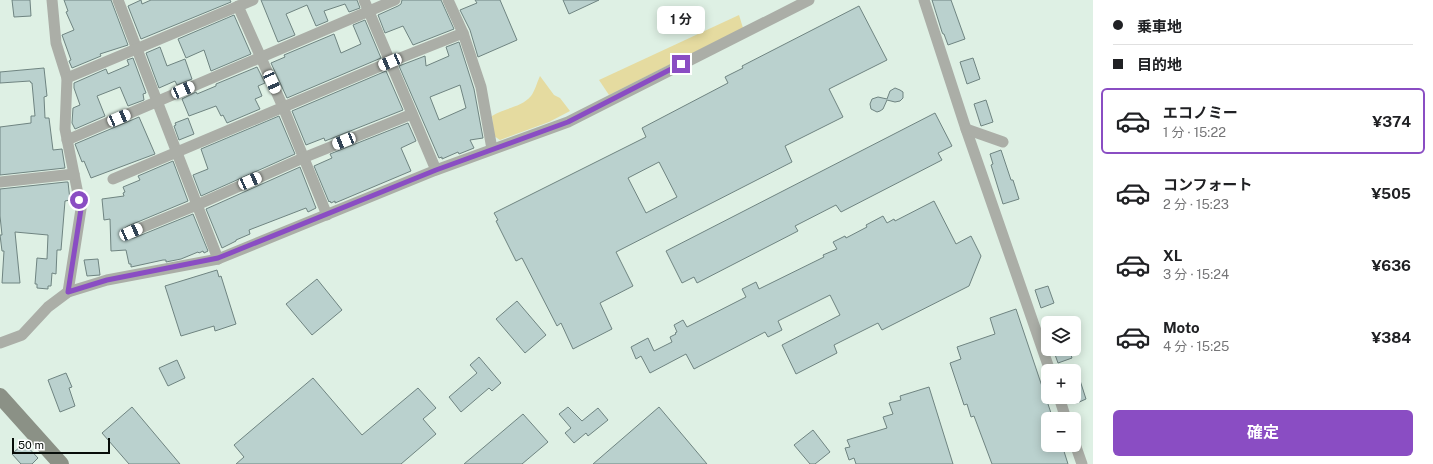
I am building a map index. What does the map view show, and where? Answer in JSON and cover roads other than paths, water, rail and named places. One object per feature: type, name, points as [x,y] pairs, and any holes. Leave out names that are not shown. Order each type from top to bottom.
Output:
[{"type":"street","points":[[52,0],[56,43],[67,78],[65,129],[81,209],[68,292]]},
{"type":"street","points":[[118,0],[218,258]]},
{"type":"street","points":[[67,78],[253,0]]},
{"type":"street","points":[[364,0],[436,170]]},
{"type":"street","points":[[67,140],[395,0]]},
{"type":"street","points":[[448,0],[463,33],[480,87],[492,149]]},
{"type":"street","points":[[0,343],[22,335],[48,307],[68,292],[107,280],[218,258],[436,170],[568,122],[809,0]]},
{"type":"street","points":[[924,0],[966,129],[1048,364]]},
{"type":"street","points":[[238,6],[283,107],[327,215]]},
{"type":"street","points":[[114,179],[390,62],[463,33]]},
{"type":"street","points":[[131,232],[303,158],[412,114]]},
{"type":"street","points":[[966,129],[1003,142]]},
{"type":"street","points":[[0,182],[74,174]]},
{"type":"street","points":[[0,396],[61,464]]},
{"type":"street","points":[[1078,452],[1082,464]]}]
